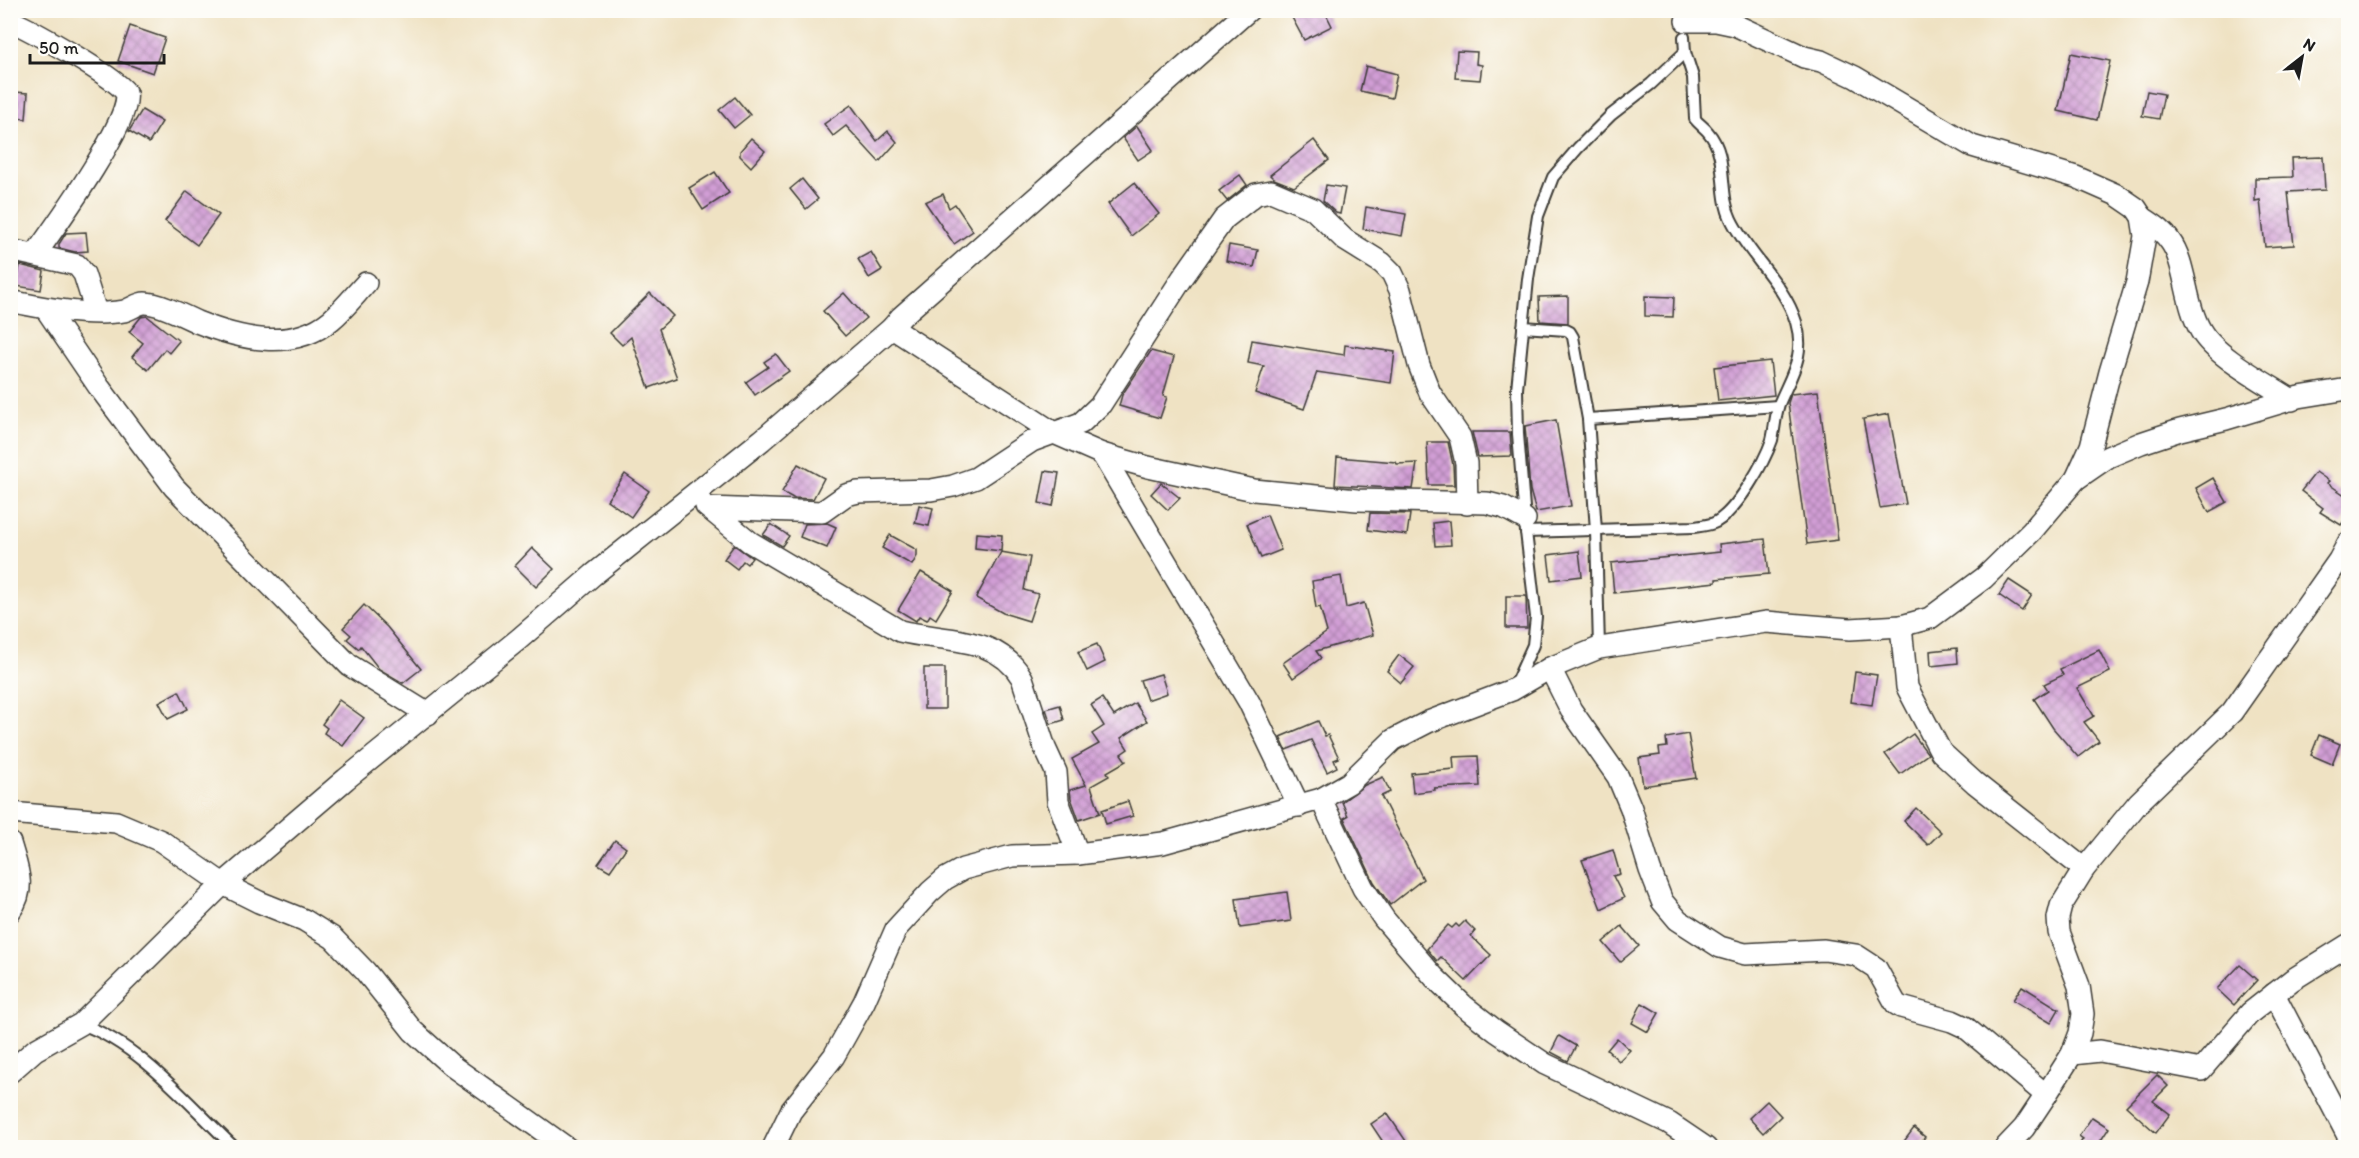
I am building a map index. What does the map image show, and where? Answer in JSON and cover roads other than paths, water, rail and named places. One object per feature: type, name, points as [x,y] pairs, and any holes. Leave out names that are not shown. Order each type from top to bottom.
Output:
[{"type":"street","points":[[10,1072],[35,1050],[81,1024],[223,884],[593,575],[702,502],[919,301],[1249,10]]},
{"type":"street","points":[[10,21],[108,76],[124,89],[127,95],[126,106],[113,134],[72,202],[35,255]]},
{"type":"street","points":[[1685,29],[1716,21],[1735,25],[1804,57],[1829,64],[1856,77],[1971,146],[2076,177],[2117,195],[2136,208],[2142,217],[2161,230],[2171,242],[2178,255],[2194,316],[2206,339],[2240,366],[2292,400]]},
{"type":"street","points":[[702,502],[822,512],[846,495],[858,492],[931,490],[953,486],[976,478],[1032,441],[1081,423],[1101,404],[1183,277],[1224,219],[1256,194],[1271,191],[1313,209],[1345,240],[1382,263],[1392,273],[1400,290],[1419,365],[1430,393],[1460,437],[1466,463],[1467,504]]},
{"type":"street","points":[[2076,479],[2091,446],[2103,406],[2109,372],[2137,282],[2145,236],[2142,217]]},
{"type":"street","points":[[10,250],[82,269],[96,312]]},
{"type":"street","points":[[10,301],[45,309],[96,312],[124,311],[145,303],[223,330],[280,341],[301,337],[319,328],[332,319],[366,283]]},
{"type":"street","points":[[45,309],[99,387],[174,487],[349,665],[428,714]]},
{"type":"street","points":[[892,328],[1054,433],[1102,454],[1148,467],[1254,490],[1357,500],[1494,504],[1525,526]]},
{"type":"street","points":[[773,1148],[791,1111],[834,1056],[864,1002],[896,929],[930,892],[945,879],[963,869],[1011,856],[1078,854],[1163,843],[1321,799],[1349,783],[1393,740],[1428,722],[1512,690],[1550,668],[1599,648],[1766,622],[1850,629],[1901,626],[1930,618],[1984,578],[2032,531],[2076,479],[2108,457],[2141,442],[2180,430],[2292,400],[2349,389]]},
{"type":"street","points":[[1102,454],[1249,702],[1299,806]]},
{"type":"street","points":[[702,502],[750,542],[900,631],[923,637],[958,639],[989,647],[1010,662],[1022,678],[1045,748],[1056,772],[1058,801],[1078,854]]},
{"type":"street","points":[[2006,1148],[2024,1128],[2046,1095],[2072,1054],[2080,1033],[2083,1014],[2079,986],[2059,932],[2058,918],[2061,906],[2084,869],[2139,802],[2232,712],[2349,543]]},
{"type":"street","points":[[1901,626],[1907,687],[1941,752],[1984,790],[2084,869]]},
{"type":"street","points":[[1550,668],[1571,710],[1618,777],[1631,808],[1662,901],[1678,921],[1720,947],[1745,954],[1824,950],[1856,955],[1876,968],[1896,1004],[1965,1027],[2046,1095]]},
{"type":"street","points":[[1321,799],[1358,880],[1368,896],[1384,919],[1434,977],[1464,1006],[1545,1064],[1669,1123],[1706,1148]]},
{"type":"street","points":[[10,813],[116,822],[161,841],[223,884],[259,902],[304,920],[333,938],[365,971],[414,1031],[452,1066],[567,1148]]},
{"type":"street","points":[[10,843],[21,882],[19,899],[10,910]]},
{"type":"street","points":[[2072,1054],[2100,1051],[2201,1070],[2250,1013],[2292,980],[2349,945]]},
{"type":"street","points":[[2274,994],[2349,1136]]},
{"type":"lane","points":[[1525,526],[1596,530],[1694,527],[1716,523],[1733,507],[1772,440],[1778,406],[1800,357],[1796,322],[1785,300],[1765,269],[1744,243],[1730,217],[1720,158],[1712,138],[1695,119],[1693,77],[1684,52],[1685,29]]},
{"type":"lane","points":[[1512,690],[1533,645],[1536,617],[1525,526],[1517,389],[1531,256],[1538,216],[1553,177],[1578,148],[1611,115],[1651,84],[1684,52]]},
{"type":"lane","points":[[1523,327],[1570,332],[1588,419],[1596,530],[1599,648]]},
{"type":"lane","points":[[1588,419],[1778,406]]},
{"type":"lane","points":[[81,1024],[111,1037],[150,1066],[235,1148]]}]
